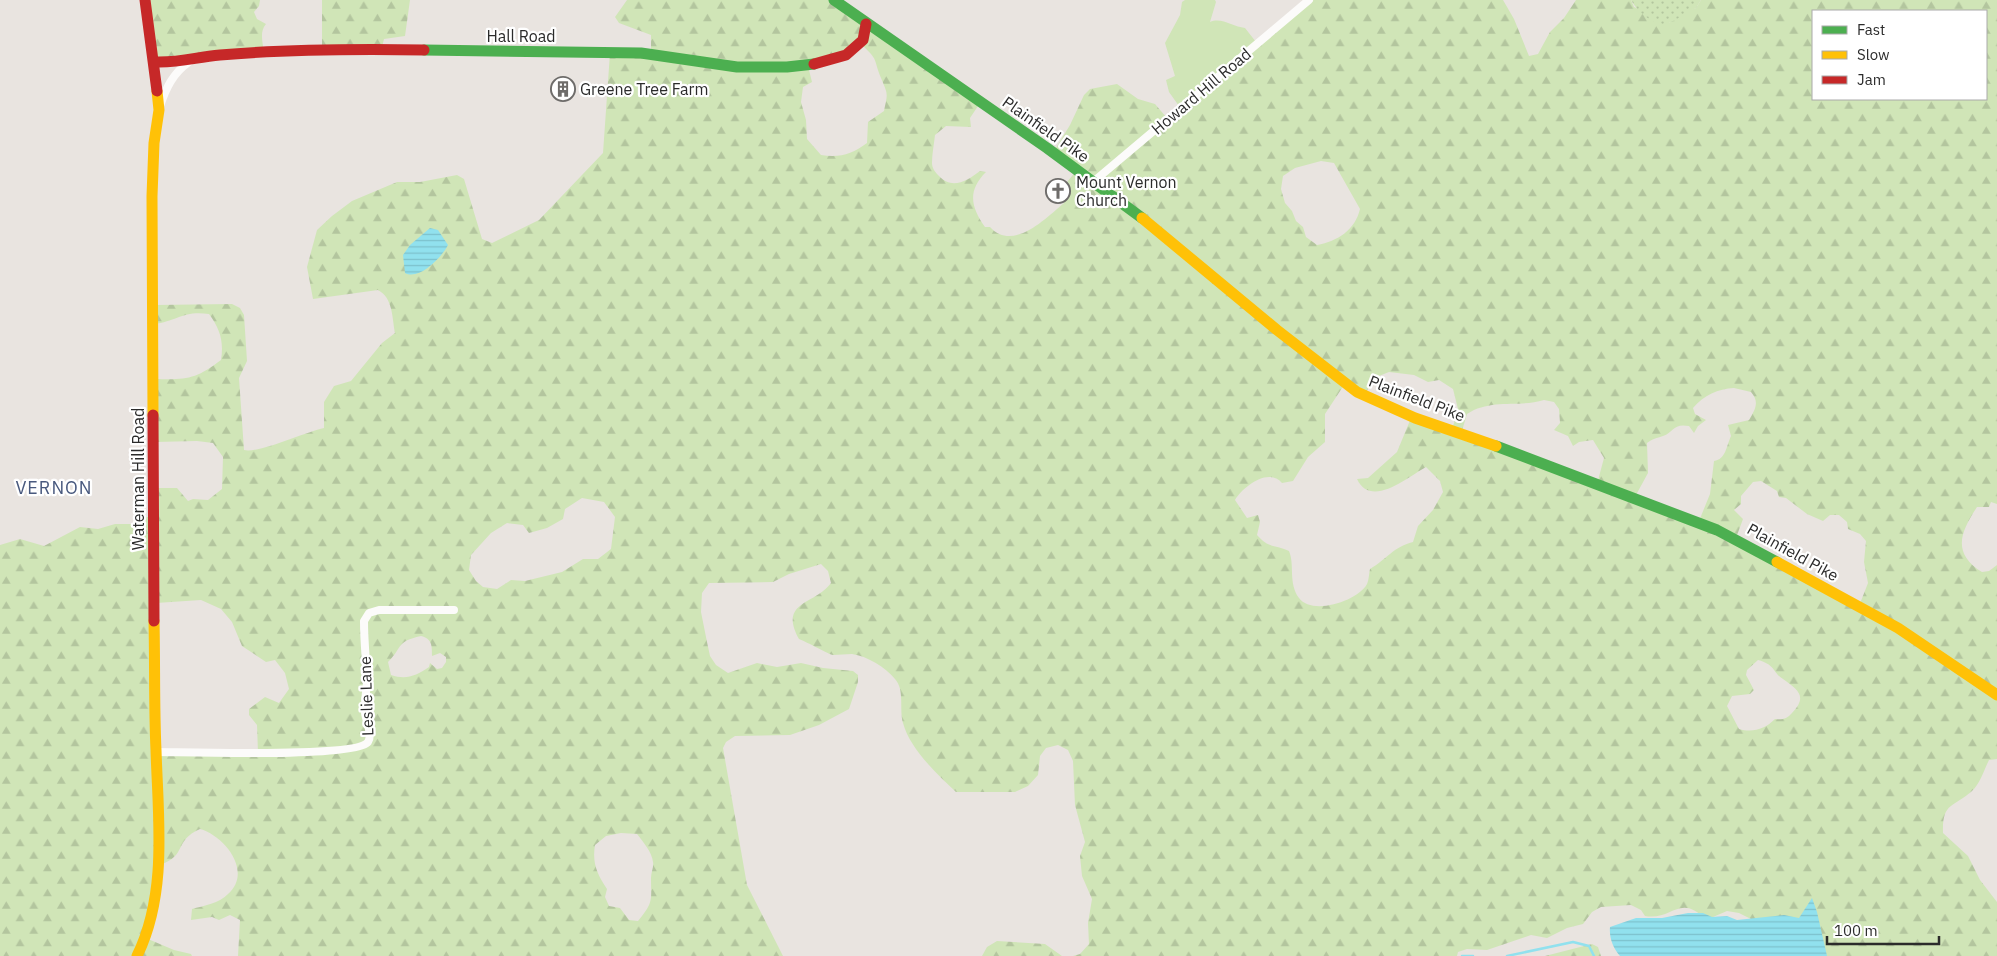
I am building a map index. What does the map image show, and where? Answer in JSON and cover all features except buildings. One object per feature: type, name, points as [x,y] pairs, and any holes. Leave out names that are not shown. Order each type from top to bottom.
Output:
[{"type":"street","name":"Waterman Hill Road","points":[[138,956],[150,928],[157,888],[159,858],[156,752],[152,196],[154,142],[159,110],[155,62],[145,0]]},
{"type":"street","name":"Howard Hill Road","points":[[1093,182],[1309,0]]},
{"type":"street","name":"Plainfield Pike","points":[[837,1],[866,24],[1093,182],[1188,254],[1277,330],[1357,392],[1414,418],[1523,455],[1717,530],[1898,628],[1997,695]]},
{"type":"street","name":"Hall Road","points":[[155,62],[177,64],[218,55],[354,50],[632,53],[736,66],[787,67],[824,63],[846,55],[863,40],[866,24]]},
{"type":"street","points":[[159,110],[170,81],[190,61]]},
{"type":"street","name":"Leslie Lane","points":[[156,752],[284,753],[346,750],[368,744],[370,738],[364,705],[367,681],[364,621],[369,613],[379,610],[454,610]]},
{"type":"green space","points":[[145,0],[260,0],[259,6],[254,12],[257,19],[266,24],[262,34],[264,53],[158,63]]},
{"type":"green space","points":[[322,0],[410,0],[405,36],[384,39],[381,51],[322,52]]},
{"type":"green space","points":[[627,0],[838,0],[980,103],[970,118],[971,127],[946,126],[935,135],[932,165],[934,170],[949,183],[965,181],[980,171],[986,172],[976,186],[973,199],[974,206],[985,227],[990,227],[999,234],[1009,236],[1019,235],[1038,224],[1064,203],[1062,188],[1077,170],[1054,151],[1070,125],[1084,95],[1090,89],[1117,84],[1138,99],[1155,104],[1167,118],[1309,0],[1503,0],[1514,19],[1529,56],[1538,54],[1550,32],[1564,18],[1576,0],[1631,0],[1634,7],[1669,23],[1684,12],[1696,8],[1701,0],[1997,0],[1997,504],[1991,502],[1989,507],[1977,507],[1966,525],[1962,542],[1966,557],[1972,565],[1982,572],[1989,571],[1997,565],[1997,759],[1989,760],[1975,788],[1947,811],[1944,816],[1943,833],[1968,856],[1980,880],[1997,902],[1997,956],[1825,956],[1824,945],[1821,940],[1802,920],[1753,920],[1739,913],[1727,911],[1706,920],[1689,908],[1676,909],[1662,915],[1645,916],[1641,910],[1631,905],[1601,907],[1592,912],[1583,924],[1567,928],[1547,938],[1531,935],[1487,950],[1467,949],[1458,952],[1457,956],[1073,956],[1080,954],[1089,944],[1088,923],[1092,899],[1082,876],[1080,856],[1085,842],[1075,805],[1073,761],[1068,750],[1058,745],[1046,748],[1040,756],[1038,775],[1028,786],[1015,792],[956,792],[925,760],[912,742],[903,723],[901,694],[898,683],[886,670],[864,657],[852,654],[833,655],[799,639],[794,627],[793,617],[796,610],[831,583],[828,571],[821,564],[789,574],[773,582],[709,583],[702,593],[701,612],[710,656],[716,665],[728,673],[757,663],[777,667],[801,663],[823,668],[853,671],[858,675],[858,682],[849,709],[819,725],[790,735],[735,736],[726,742],[723,748],[747,885],[783,956],[238,956],[240,920],[230,915],[219,920],[212,917],[191,920],[192,909],[221,900],[235,885],[238,876],[233,856],[226,847],[218,839],[200,829],[186,838],[174,857],[160,865],[148,939],[174,950],[191,954],[192,956],[0,956],[0,545],[20,539],[44,546],[80,527],[98,529],[115,524],[132,524],[138,517],[154,517],[154,488],[177,488],[188,501],[193,499],[208,500],[222,489],[223,457],[213,443],[197,441],[155,442],[155,379],[175,379],[198,375],[221,360],[222,347],[218,330],[209,314],[200,313],[193,313],[154,324],[154,305],[232,304],[240,308],[244,315],[247,361],[239,378],[244,450],[260,449],[324,428],[324,402],[334,386],[351,381],[382,343],[395,333],[389,303],[383,293],[378,290],[313,299],[307,267],[317,230],[352,201],[397,182],[420,182],[457,175],[464,179],[482,239],[492,243],[539,220],[603,153],[610,53],[651,54],[651,35],[619,23],[615,17]],"holes":[[[862,45],[871,54],[875,60],[887,97],[884,111],[868,122],[867,143],[846,154],[834,156],[821,155],[807,139],[806,120],[801,102],[803,87],[812,82],[808,66]],[[1321,161],[1334,163],[1360,209],[1350,229],[1332,241],[1317,245],[1306,237],[1303,227],[1296,221],[1292,211],[1285,203],[1281,189],[1283,176],[1295,168]],[[1389,372],[1414,375],[1428,382],[1439,380],[1453,389],[1458,409],[1452,430],[1411,418],[1397,452],[1368,478],[1357,479],[1363,488],[1371,491],[1380,491],[1400,483],[1426,467],[1440,481],[1443,492],[1433,510],[1418,526],[1413,542],[1395,550],[1370,569],[1368,582],[1362,590],[1345,601],[1324,606],[1314,606],[1305,603],[1296,592],[1289,551],[1261,539],[1257,535],[1260,522],[1258,515],[1247,518],[1235,500],[1250,485],[1263,478],[1270,477],[1282,483],[1293,481],[1308,457],[1325,442],[1325,414],[1344,385],[1364,396],[1374,378]],[[1734,388],[1751,392],[1756,406],[1749,420],[1728,425],[1731,436],[1721,458],[1714,461],[1710,494],[1699,521],[1636,495],[1648,473],[1647,443],[1667,434],[1674,428],[1684,425],[1689,426],[1694,433],[1698,426],[1706,420],[1695,414],[1693,408],[1707,396]],[[1544,400],[1554,402],[1559,409],[1560,423],[1554,430],[1568,436],[1573,446],[1579,442],[1593,440],[1604,458],[1597,484],[1461,434],[1467,414],[1476,409],[1485,406]],[[1761,481],[1777,491],[1779,497],[1786,498],[1807,514],[1823,521],[1830,515],[1839,515],[1847,522],[1848,529],[1860,534],[1866,541],[1864,562],[1868,583],[1859,606],[1736,538],[1743,519],[1734,510],[1741,504],[1741,496],[1753,482]],[[582,498],[604,502],[615,517],[611,549],[598,559],[583,559],[562,572],[525,581],[511,580],[497,589],[483,587],[476,581],[469,570],[471,555],[491,533],[507,523],[523,525],[529,533],[547,528],[563,519],[565,509]],[[201,600],[221,609],[232,622],[242,646],[266,662],[275,660],[285,673],[289,689],[279,703],[265,697],[249,709],[249,715],[257,725],[258,753],[158,753],[156,603]],[[421,636],[429,641],[432,656],[440,653],[446,657],[446,662],[442,668],[437,669],[430,663],[429,667],[411,676],[391,675],[388,662],[401,645],[407,640]],[[1758,660],[1771,666],[1797,690],[1800,698],[1797,707],[1786,718],[1775,719],[1759,729],[1749,731],[1739,729],[1727,706],[1732,696],[1750,694],[1754,690],[1746,675],[1747,670]],[[621,833],[637,834],[647,847],[653,864],[651,896],[647,909],[638,921],[629,920],[620,908],[609,906],[605,897],[607,889],[596,868],[594,857],[595,845],[606,836]]]},
{"type":"green space","points":[[1185,0],[1215,0],[1210,22],[1223,21],[1245,28],[1256,42],[1179,106],[1169,92],[1166,80],[1175,76],[1165,43],[1180,15],[1182,2]]},
{"type":"green space","points":[[1631,0],[1701,0],[1696,8],[1664,24],[1647,18]]},
{"type":"green space","points":[[997,941],[1045,944],[1062,956],[982,956],[987,947]]},
{"type":"green space","points":[[1592,944],[1598,947],[1601,956],[1545,956]]},
{"type":"water","points":[[430,228],[438,230],[448,245],[441,256],[423,271],[411,275],[405,273],[403,255],[410,245]]},
{"type":"water","points":[[1812,898],[1827,956],[1620,956],[1613,946],[1611,939],[1610,927],[1636,918],[1662,918],[1688,913],[1703,913],[1712,917],[1727,916],[1737,920],[1784,915],[1799,918]]},
{"type":"waterway","points":[[1507,956],[1573,942],[1589,946],[1594,956]]},
{"type":"waterway","points":[[1462,956],[1473,956]]},
{"type":"traffic: fast","points":[[834,0],[1047,148],[1142,218]]},
{"type":"traffic: fast","points":[[424,50],[641,53],[737,67],[787,67],[814,64]]},
{"type":"traffic: fast","points":[[1496,446],[1717,530],[1777,562]]},
{"type":"traffic: slow","points":[[153,415],[152,196],[154,143],[159,110],[157,91]]},
{"type":"traffic: slow","points":[[1142,218],[1277,330],[1357,392],[1415,418],[1496,446]]},
{"type":"traffic: slow","points":[[1777,562],[1898,628],[1997,695]]},
{"type":"traffic: slow","points":[[137,956],[147,932],[153,907],[159,855],[154,621]]},
{"type":"traffic: jam","points":[[145,0],[157,91]]},
{"type":"traffic: jam","points":[[814,64],[846,55],[863,40],[866,24]]},
{"type":"traffic: jam","points":[[155,62],[173,62],[220,55],[271,52],[424,50]]},
{"type":"traffic: jam","points":[[153,415],[154,621]]},
{"type":"place","name":"Greene Tree Farm","points":[[563,89]]},
{"type":"place","name":"Mount Vernon Church","points":[[1058,191]]},
{"type":"district","name":"VERNON","points":[[54,487]]}]
